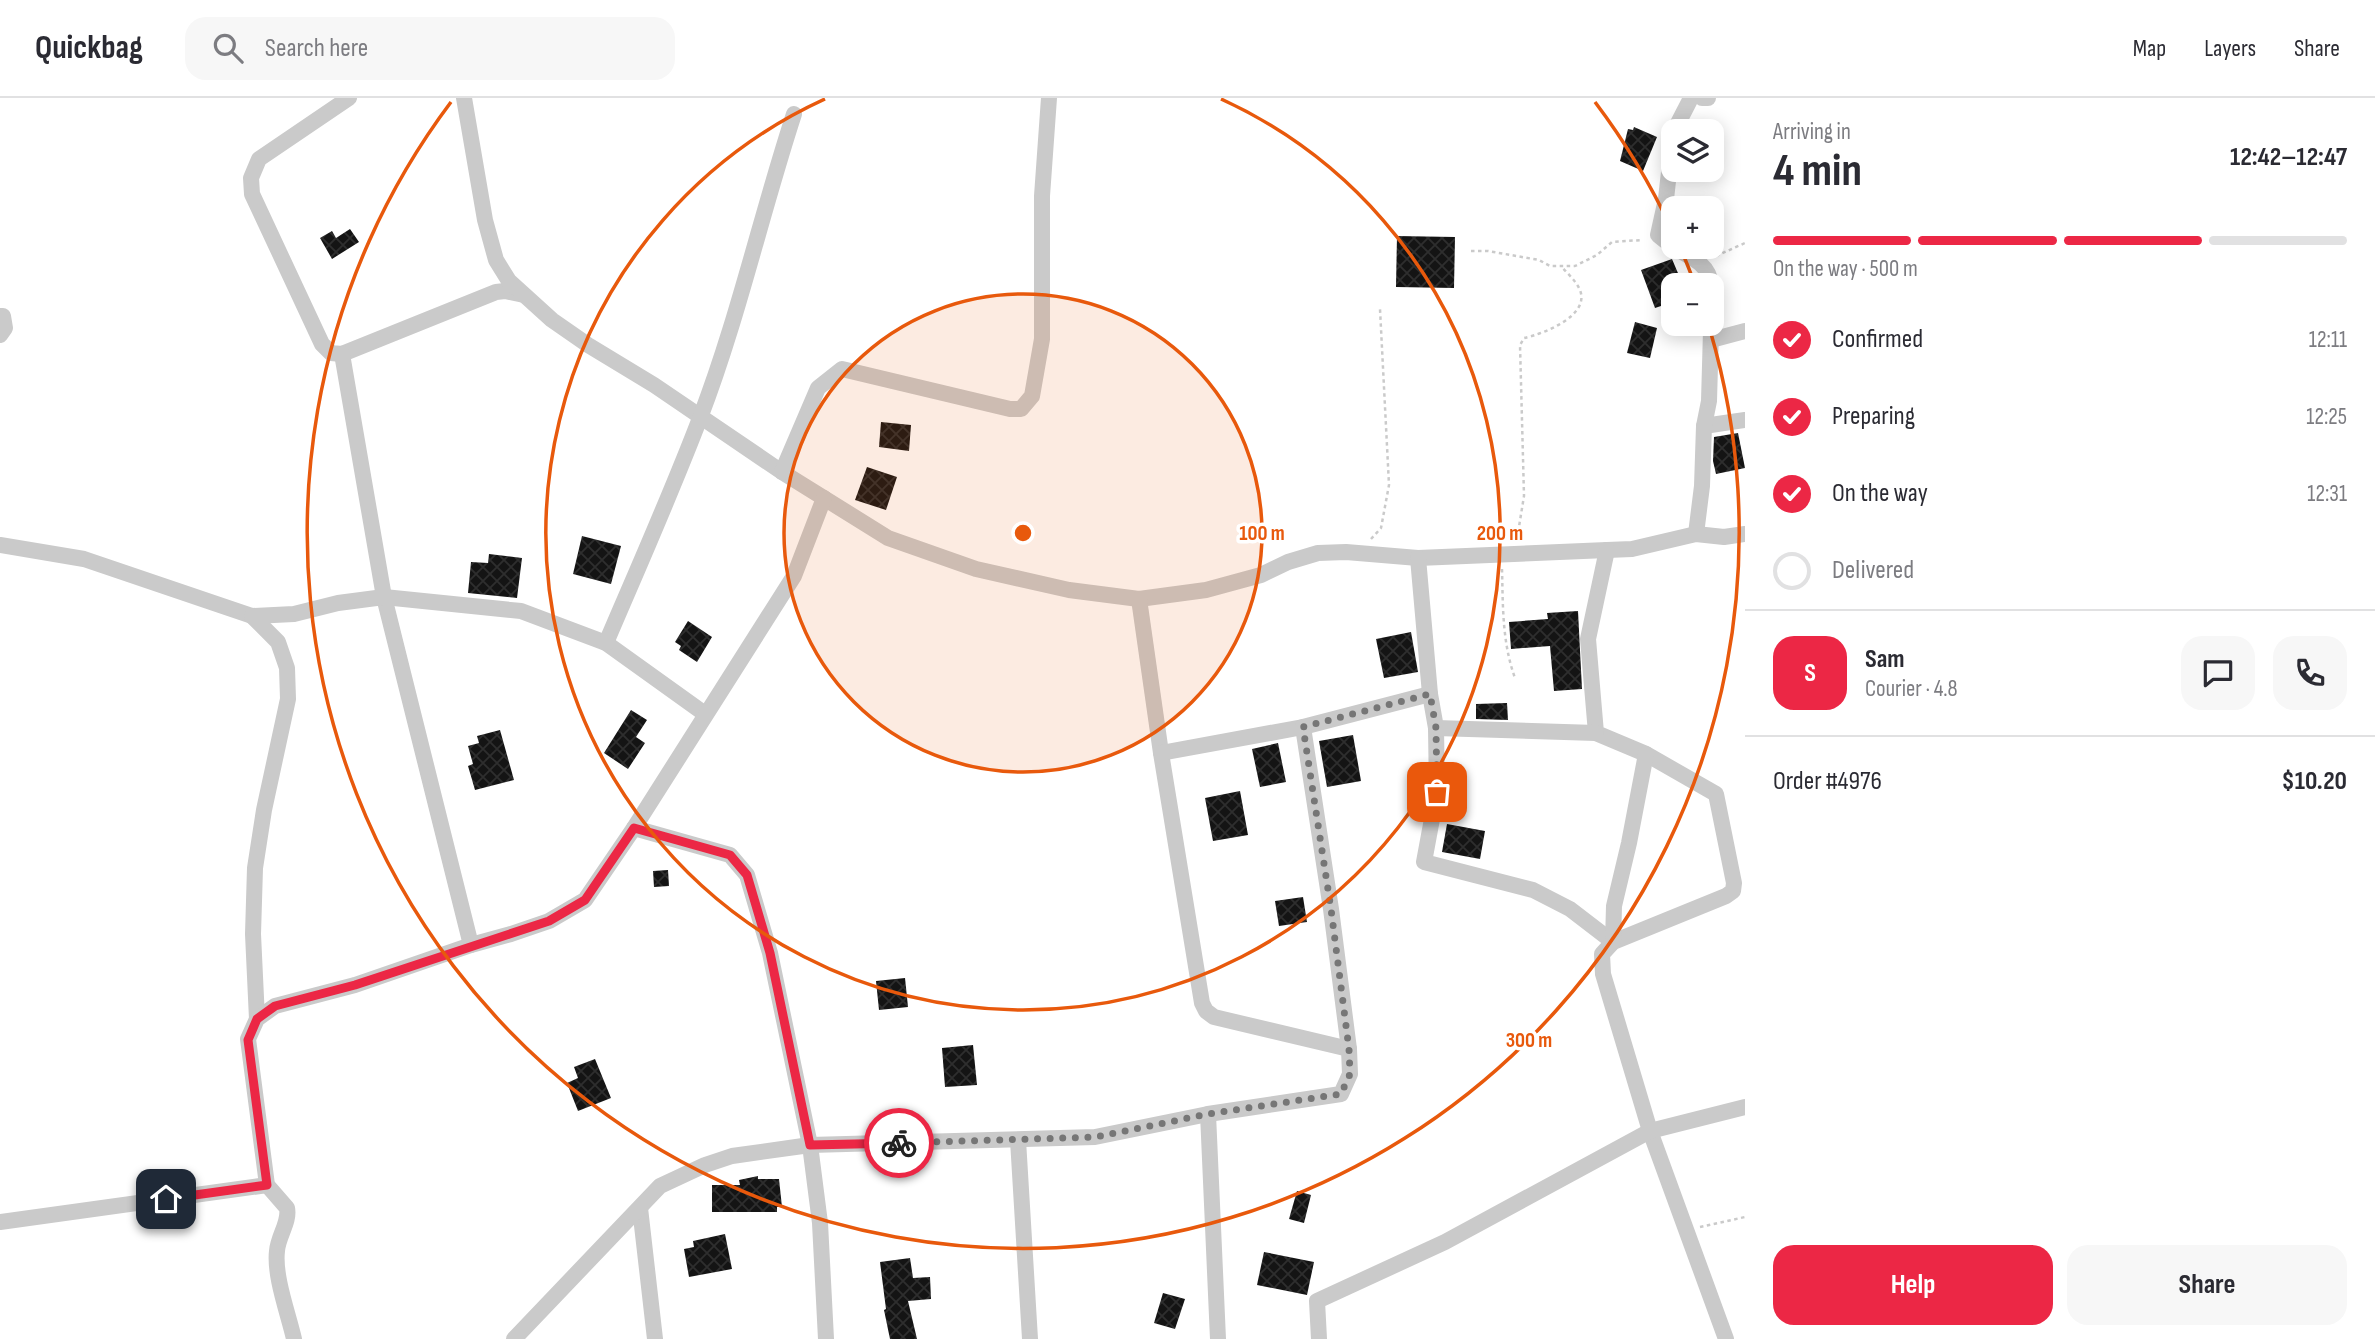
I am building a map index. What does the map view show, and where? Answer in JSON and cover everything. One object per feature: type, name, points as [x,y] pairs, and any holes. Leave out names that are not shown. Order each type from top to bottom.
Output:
[{"type":"street","points":[[349,98],[259,159],[251,178],[252,194],[322,344],[331,353],[342,354],[496,292],[524,295]]},
{"type":"street","points":[[464,98],[485,220],[496,260],[509,281],[524,295],[552,320],[782,472],[888,538],[976,569],[1069,590],[1139,598],[1206,590],[1261,575],[1288,562],[1318,553],[1346,552],[1418,558],[1507,555],[1632,549],[1696,534],[1724,537],[1745,534]]},
{"type":"street","points":[[782,472],[818,388],[842,369],[1010,409],[1021,409],[1032,396],[1042,339],[1042,196],[1049,98]]},
{"type":"street","points":[[1681,119],[1691,98]]},
{"type":"street","points":[[1702,98],[1708,98]]},
{"type":"street","points":[[606,643],[701,417],[742,295],[776,168],[794,114]]},
{"type":"street","points":[[1693,259],[1709,273]]},
{"type":"street","points":[[0,316],[3,316],[5,328],[0,335]]},
{"type":"street","points":[[1711,340],[1745,331]]},
{"type":"street","points":[[1696,534],[1702,486],[1704,426],[1709,401],[1711,336]]},
{"type":"street","points":[[342,354],[384,597],[471,945]]},
{"type":"street","points":[[1704,426],[1745,420]]},
{"type":"street","points":[[257,1019],[275,1006],[355,985],[549,921],[585,900],[634,828],[794,576],[824,498]]},
{"type":"street","points":[[0,545],[85,559],[252,616],[294,614],[384,597],[520,611],[606,643],[705,714]]},
{"type":"street","points":[[1596,733],[1588,639],[1607,550]]},
{"type":"street","points":[[1418,558],[1430,694],[1436,728],[1437,792],[1424,862],[1533,890],[1570,909],[1613,942]]},
{"type":"street","points":[[1139,598],[1202,1003],[1206,1011],[1214,1017],[1349,1049]]},
{"type":"street","points":[[252,616],[278,642],[287,668],[288,698],[264,810],[255,868],[253,934],[257,1019],[248,1040],[267,1185],[289,1212],[276,1249],[276,1262],[294,1339]]},
{"type":"street","points":[[1161,753],[1303,727],[1430,694]]},
{"type":"street","points":[[514,1339],[660,1186],[732,1156],[810,1145],[1096,1137],[1208,1114],[1341,1094],[1350,1074],[1349,1049],[1303,727]]},
{"type":"street","points":[[1436,728],[1596,733],[1646,754],[1716,794],[1734,883],[1733,891],[1726,897],[1613,942],[1602,954],[1604,974],[1650,1132],[1726,1339]]},
{"type":"street","points":[[1613,942],[1614,906],[1646,754]]},
{"type":"street","points":[[634,828],[730,855],[747,875],[770,953],[810,1145],[820,1223],[826,1339]]},
{"type":"street","points":[[1319,1339],[1317,1301],[1444,1242],[1650,1132],[1745,1107]]},
{"type":"street","points":[[1208,1114],[1218,1339]]},
{"type":"street","points":[[1018,1140],[1030,1339]]},
{"type":"street","points":[[0,1222],[267,1185]]},
{"type":"street","points":[[640,1208],[654,1339]]},
{"type":"path","points":[[1471,251],[1488,251],[1539,260],[1549,266],[1575,266],[1586,262],[1612,242],[1661,244]]},
{"type":"path","points":[[1699,263],[1745,243]]},
{"type":"path","points":[[1515,678],[1503,630],[1507,555],[1522,522],[1524,496],[1520,345],[1524,338],[1542,334],[1574,315],[1580,304],[1579,288],[1561,266]]},
{"type":"path","points":[[1369,541],[1381,528],[1389,485],[1380,309]]},
{"type":"path","points":[[1687,1230],[1745,1217]]},
{"type":"building","points":[[1634,127],[1657,137],[1643,171],[1620,161],[1628,129],[1633,130]]},
{"type":"building","points":[[350,229],[359,242],[332,259],[320,238],[332,231],[336,238]]},
{"type":"building","points":[[1397,236],[1455,237],[1454,288],[1396,287]]},
{"type":"building","points":[[1672,259],[1678,273],[1661,273],[1661,306],[1655,308],[1641,270]]},
{"type":"building","points":[[1635,322],[1657,328],[1650,358],[1627,353]]},
{"type":"building","points":[[881,422],[911,425],[909,451],[879,447]]},
{"type":"building","points":[[1738,433],[1745,468],[1716,474],[1713,461],[1714,437]]},
{"type":"building","points":[[867,467],[897,477],[886,510],[855,500]]},
{"type":"building","points":[[582,536],[621,546],[611,584],[573,574]]},
{"type":"building","points":[[489,554],[522,558],[517,598],[468,593],[471,562],[488,563]]},
{"type":"building","points":[[1578,611],[1582,689],[1554,691],[1550,646],[1511,649],[1509,622],[1548,619],[1547,613]]},
{"type":"building","points":[[688,621],[712,637],[697,662],[679,650],[681,646],[675,642]]},
{"type":"building","points":[[1411,632],[1418,672],[1384,678],[1376,639]]},
{"type":"building","points":[[1507,703],[1508,720],[1476,719],[1476,704]]},
{"type":"building","points":[[631,710],[647,720],[636,737],[645,743],[628,769],[604,753]]},
{"type":"building","points":[[500,730],[514,780],[475,790],[468,766],[473,764],[468,746],[479,743],[477,736]]},
{"type":"building","points":[[1353,735],[1361,781],[1327,787],[1319,741]]},
{"type":"building","points":[[1278,743],[1286,782],[1260,787],[1252,749]]},
{"type":"building","points":[[1240,791],[1248,835],[1213,841],[1205,798]]},
{"type":"building","points":[[1447,824],[1485,831],[1480,859],[1442,852]]},
{"type":"building","points":[[668,870],[669,886],[654,887],[653,871]]},
{"type":"building","points":[[1303,897],[1307,922],[1279,926],[1275,901]]},
{"type":"building","points":[[905,978],[908,1007],[879,1010],[876,981]]},
{"type":"building","points":[[973,1045],[977,1085],[945,1087],[942,1048]]},
{"type":"building","points":[[595,1059],[611,1098],[578,1111],[567,1083],[578,1078],[574,1067]]},
{"type":"building","points":[[758,1176],[758,1179],[779,1179],[782,1207],[777,1207],[777,1212],[712,1212],[712,1185],[740,1185],[739,1180]]},
{"type":"building","points":[[1297,1191],[1311,1195],[1304,1223],[1289,1219]]},
{"type":"building","points":[[725,1234],[732,1269],[689,1277],[684,1249],[694,1247],[693,1241]]},
{"type":"building","points":[[1264,1252],[1314,1262],[1307,1295],[1257,1285]]},
{"type":"building","points":[[910,1258],[913,1278],[930,1277],[931,1299],[908,1301],[917,1339],[890,1339],[884,1310],[880,1262]]},
{"type":"building","points":[[1163,1293],[1185,1299],[1175,1329],[1154,1323]]},
{"type":"way so far","points":[[899,1143],[1096,1137],[1208,1114],[1341,1094],[1350,1074],[1349,1049],[1303,727],[1430,694],[1436,728],[1437,792]]},
{"type":"route","points":[[166,1199],[267,1185],[248,1040],[251,1027],[257,1019],[275,1006],[355,985],[549,921],[585,900],[634,828],[730,855],[747,875],[770,953],[810,1145],[899,1143]]}]
